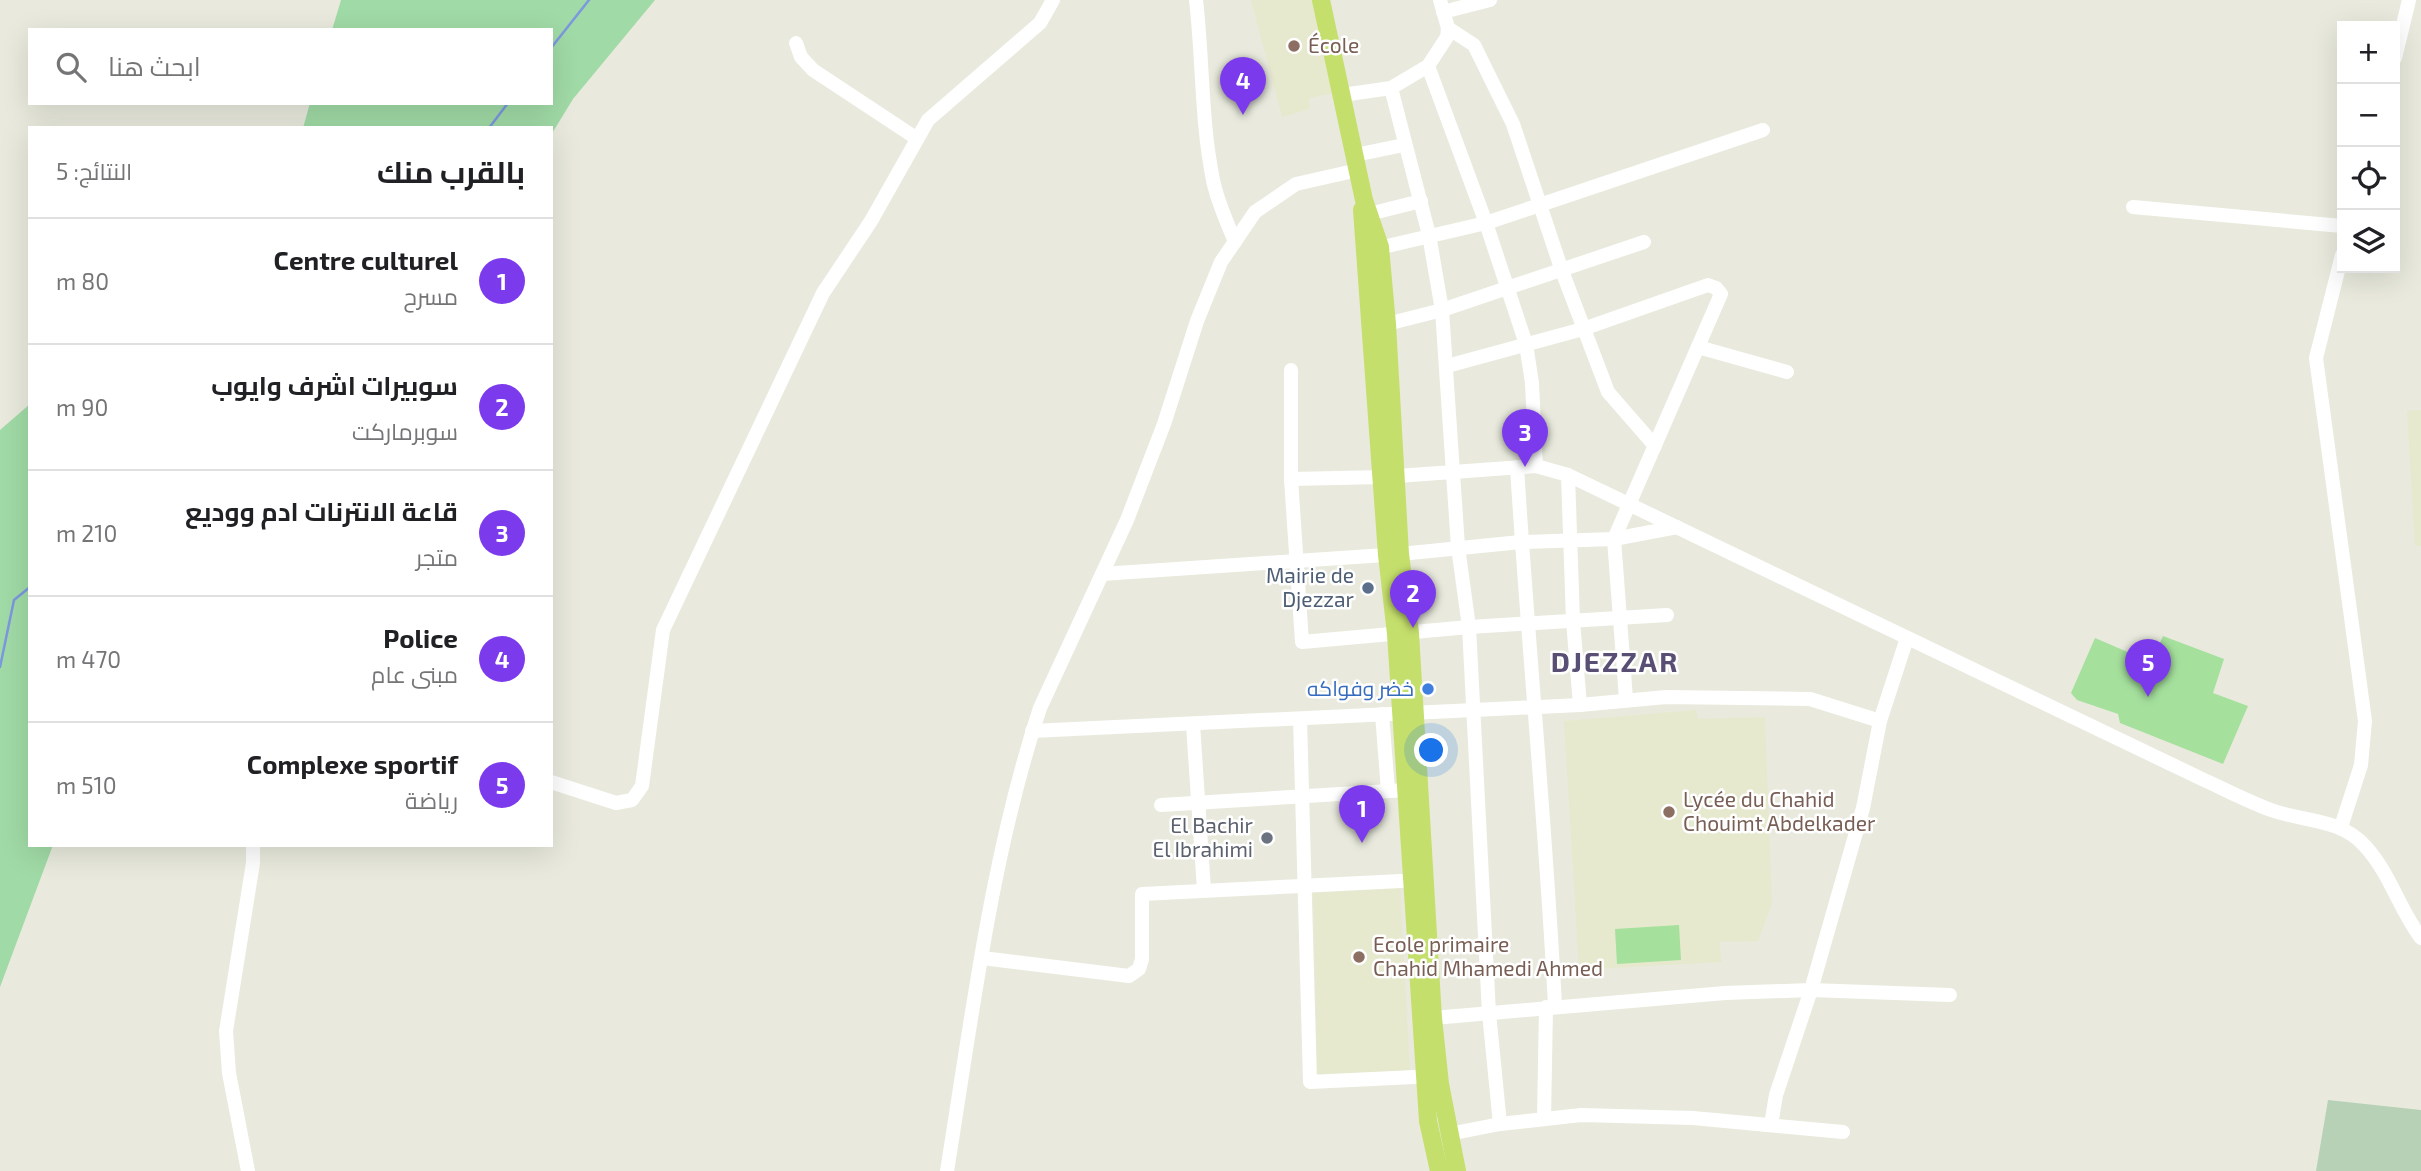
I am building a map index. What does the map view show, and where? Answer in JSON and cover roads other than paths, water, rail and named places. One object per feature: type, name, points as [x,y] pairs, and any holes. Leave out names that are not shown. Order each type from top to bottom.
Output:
[{"type":"main road","points":[[1321,0],[1357,162],[1373,249],[1393,554],[1403,633],[1432,1076],[1457,1171]]},
{"type":"main road","points":[[1408,712],[1397,790],[1419,881],[1433,1018],[1428,1121],[1439,1171]]},
{"type":"street","points":[[553,783],[617,803],[632,800],[642,786],[663,629],[823,293],[871,221],[928,120],[1040,23],[1053,0]]},
{"type":"street","points":[[1196,0],[1203,61],[1205,123],[1213,182],[1235,242]]},
{"type":"street","points":[[1342,95],[1391,88],[1427,66],[1447,37],[1448,27],[1442,6],[1490,0]]},
{"type":"street","points":[[2400,37],[2409,0]]},
{"type":"street","points":[[1448,27],[1474,46],[1513,124],[1562,271],[1608,392],[1656,446]]},
{"type":"street","points":[[796,44],[801,57],[813,70],[916,138]]},
{"type":"street","points":[[1427,66],[1486,223],[1526,344],[1532,383],[1536,466]]},
{"type":"street","points":[[1391,88],[1429,235],[1442,310],[1455,470],[1458,547],[1469,627],[1489,1013],[1500,1124]]},
{"type":"street","points":[[1373,249],[1486,223],[1763,130]]},
{"type":"street","points":[[947,1171],[982,958],[1019,775],[1032,731],[1102,574],[1164,424],[1197,321],[1222,262],[1255,212],[1296,184],[1404,145]]},
{"type":"street","points":[[1365,210],[1421,201]]},
{"type":"street","points":[[2133,207],[2337,226]]},
{"type":"street","points":[[1380,326],[1442,310],[1644,242]]},
{"type":"street","points":[[2337,273],[2316,358],[2365,721],[2361,765],[2341,827]]},
{"type":"street","points":[[1447,366],[1583,329],[1708,285],[1721,294],[1614,539],[1626,699]]},
{"type":"street","points":[[1698,347],[1787,372]]},
{"type":"street","points":[[1291,370],[1291,480],[1302,642],[1469,627],[1667,615]]},
{"type":"street","points":[[1291,480],[1536,466],[1568,475],[2272,811],[2341,827],[2365,845],[2389,880],[2404,916],[2421,939]]},
{"type":"street","points":[[1517,467],[1526,624],[1546,836],[1550,1007],[1544,1119]]},
{"type":"street","points":[[1568,475],[1573,621],[1580,705]]},
{"type":"street","points":[[1102,574],[1393,554],[1521,542],[1614,539],[1677,527]]},
{"type":"street","points":[[1771,1125],[1776,1095],[1811,990],[1863,808],[1880,722],[1908,638]]},
{"type":"street","points":[[1032,731],[1580,705],[1626,699],[1810,699],[1880,722]]},
{"type":"street","points":[[1161,805],[1397,790],[1382,714]]},
{"type":"street","points":[[1300,719],[1307,886],[1310,1082],[1432,1076]]},
{"type":"street","points":[[1193,724],[1204,890]]},
{"type":"street","points":[[248,1171],[229,1073],[226,1031],[253,863],[253,847]]},
{"type":"street","points":[[982,958],[1129,976],[1139,969],[1142,959],[1143,894],[1419,881]]},
{"type":"street","points":[[1433,1018],[1725,993],[1811,990],[1950,995]]},
{"type":"street","points":[[1449,1134],[1500,1124],[1581,1115],[1668,1117],[1843,1132]]},
{"type":"waterway","points":[[553,45],[589,0]]},
{"type":"waterway","points":[[491,126],[506,105]]},
{"type":"waterway","points":[[0,667],[14,600],[28,589]]},
{"type":"place","name":"École","points":[[1294,46]]},
{"type":"place","name":"Police","points":[[1243,115]]},
{"type":"place","name":"قاعة الانترنات ادم ووديع","points":[[1525,467]]},
{"type":"place","name":"Mairie de Djezzar","points":[[1368,588]]},
{"type":"place","name":"سوبيرات اشرف وايوب","points":[[1413,628]]},
{"type":"place","name":"خضر وفواكه","points":[[1428,689]]},
{"type":"place","name":"Complexe sportif","points":[[2148,697]]},
{"type":"place","name":"Lycée du Chahid Chouimt Abdelkader","points":[[1669,812]]},
{"type":"place","name":"El Bachir El Ibrahimi","points":[[1267,838]]},
{"type":"place","name":"Centre culturel","points":[[1362,843]]},
{"type":"place","name":"Ecole primaire Chahid Mhamedi Ahmed","points":[[1359,957]]},
{"type":"district","name":"DJEZZAR","points":[[1615,662]]}]
